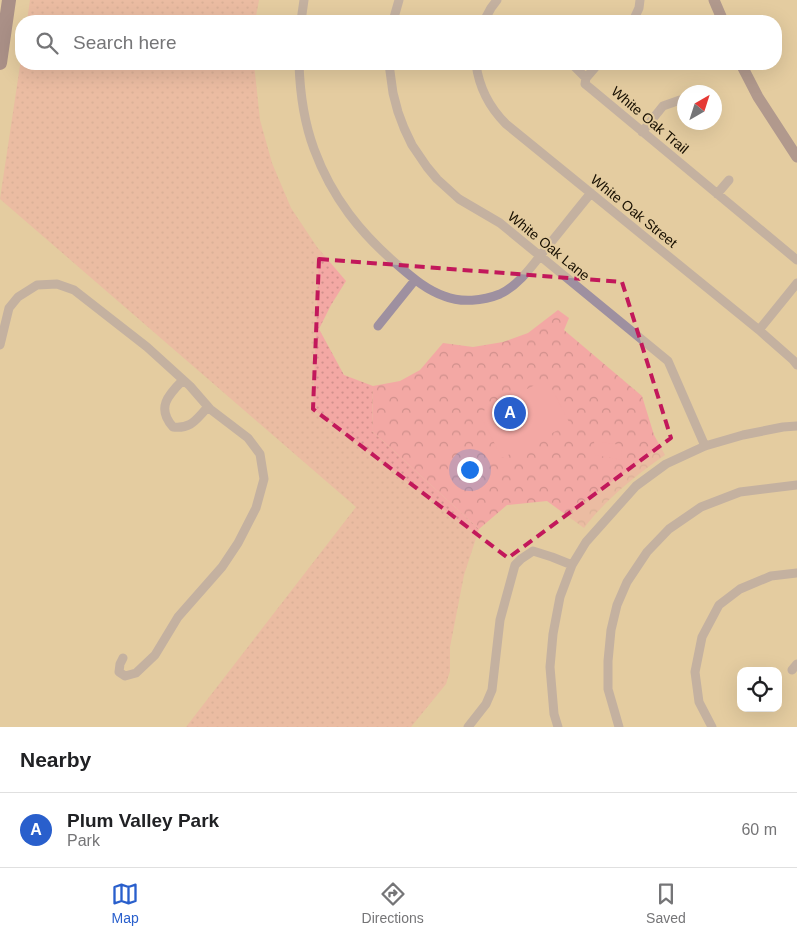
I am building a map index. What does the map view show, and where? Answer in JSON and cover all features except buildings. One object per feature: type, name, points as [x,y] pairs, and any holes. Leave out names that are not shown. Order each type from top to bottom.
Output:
[{"type":"highway","points":[[0,63],[9,0]]},
{"type":"main road","points":[[714,0],[720,15]]},
{"type":"main road","points":[[744,70],[758,97],[797,157]]},
{"type":"street","points":[[302,15],[304,0]]},
{"type":"street","points":[[395,15],[399,0]]},
{"type":"street","points":[[488,15],[497,0]]},
{"type":"street","points":[[636,15],[640,0]]},
{"type":"street","points":[[299,70],[307,127],[314,148],[329,181],[352,219],[366,236],[415,280],[445,297],[476,300],[500,294],[514,285],[591,193]]},
{"type":"street","name":"White Oak Lane","points":[[390,70],[393,92],[404,128],[412,145],[437,179],[459,199],[500,223],[668,361],[705,446]]},
{"type":"street","name":"White Oak Street","points":[[477,70],[484,93],[499,117],[506,124],[759,330],[797,365]]},
{"type":"street","name":"White Oak Trail","points":[[578,70],[586,78],[586,84],[590,88],[797,260]]},
{"type":"street","points":[[586,78],[593,70]]},
{"type":"street","points":[[642,132],[663,106],[677,101]]},
{"type":"street","points":[[717,194],[729,180]]},
{"type":"street","points":[[378,326],[415,280]]},
{"type":"street","points":[[759,330],[797,283]]},
{"type":"street","points":[[0,345],[9,308],[18,297],[37,285],[57,284],[74,290],[148,347],[208,406],[248,438],[260,454],[264,479],[256,508],[238,543],[222,567],[178,617],[155,655],[136,673],[125,676],[119,672],[123,658]]},
{"type":"street","points":[[183,380],[168,395],[164,410],[166,420],[173,427],[182,428],[192,423],[208,406]]},
{"type":"street","points":[[558,727],[554,714],[550,667],[553,634],[560,597],[572,565],[586,542],[636,486],[666,464],[705,446],[743,435],[797,426]]},
{"type":"street","points":[[620,727],[608,689],[611,630],[617,605],[627,582],[647,552],[669,529],[700,507],[740,492],[797,485]]},
{"type":"street","points":[[468,727],[486,704],[492,690],[500,620],[514,565],[533,551],[572,565]]},
{"type":"street","points":[[712,727],[699,702],[695,672],[702,637],[719,605],[740,589],[771,576],[797,573]]},
{"type":"highlighted area","points":[[319,259],[622,282],[671,438],[508,558],[313,409]]},
{"type":"green space","points":[[30,0],[259,0],[256,15],[28,15]]},
{"type":"green space","points":[[19,70],[255,70],[260,120],[272,163],[291,208],[317,247],[346,281],[319,329],[344,375],[373,386],[372,431],[479,529],[464,575],[450,647],[450,671],[446,684],[411,727],[186,727],[356,507],[0,199]]},
{"type":"green space","points":[[558,310],[569,318],[564,330],[642,396],[654,435],[665,455],[622,488],[584,528],[547,501],[507,505],[479,529],[372,431],[373,386],[400,381],[420,370],[443,343],[473,347],[503,342],[528,333]]},
{"type":"green space","points":[[547,379],[570,424],[502,458],[479,413]]},
{"type":"green space","points":[[594,441],[621,445],[622,460],[595,455]]},
{"type":"place","name":"Plum Valley Park","points":[[510,413]]}]
